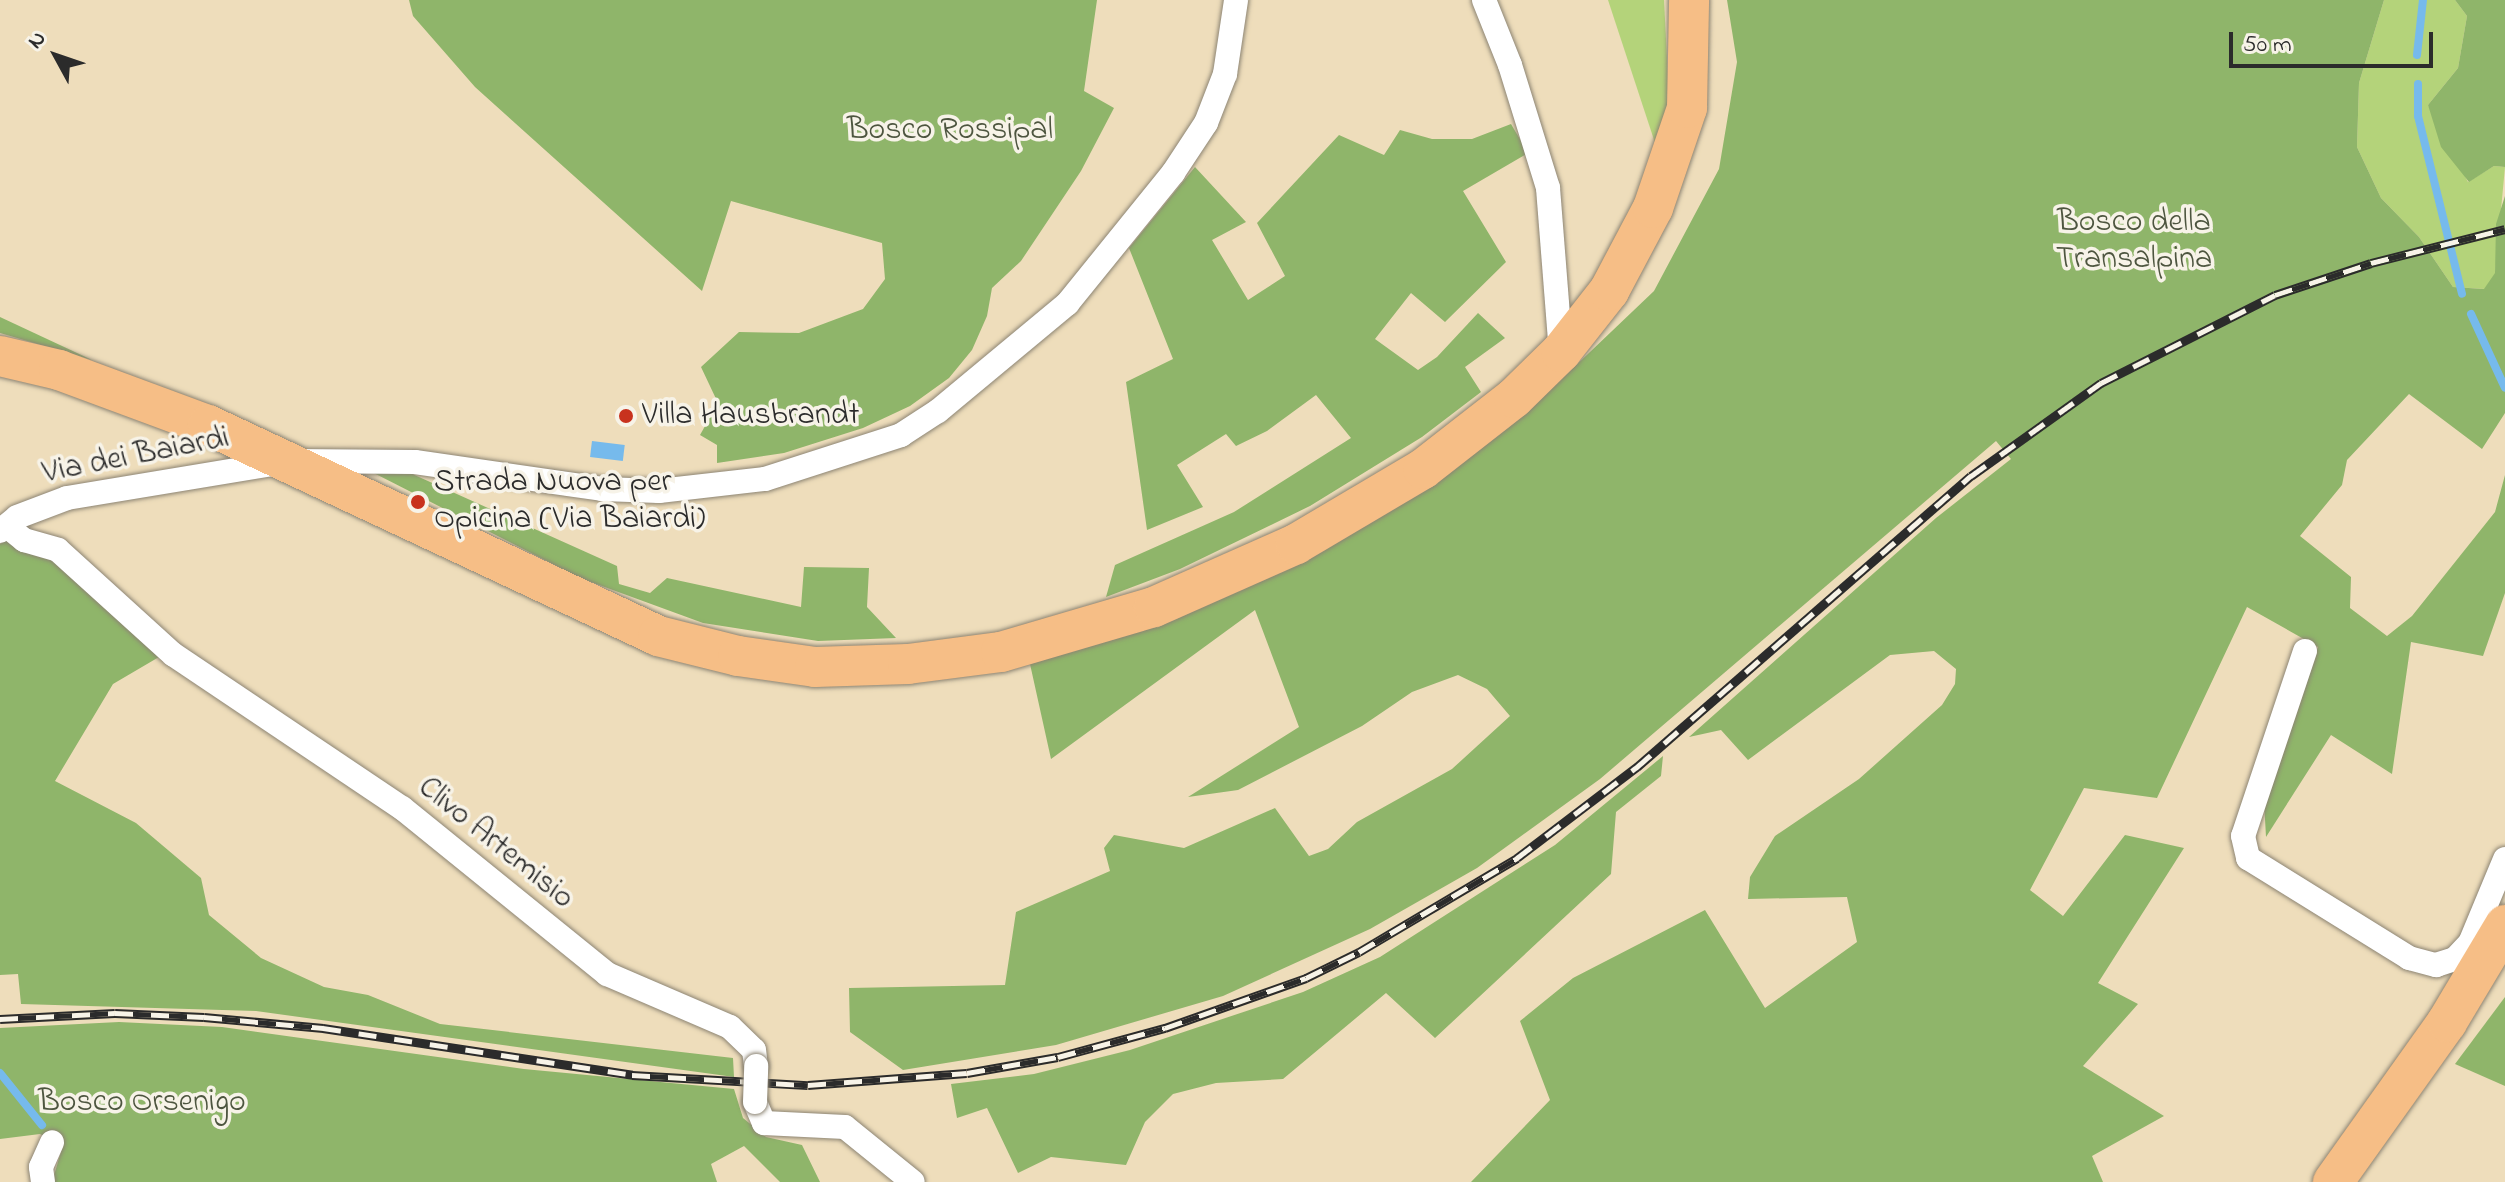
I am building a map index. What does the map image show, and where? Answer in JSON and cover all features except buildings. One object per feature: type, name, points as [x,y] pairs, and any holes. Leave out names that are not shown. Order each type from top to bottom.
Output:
[{"type":"main road","points":[[0,356],[73,375],[291,461],[658,636],[791,664],[908,664],[1001,652],[1067,636],[1248,568],[1339,523],[1423,469],[1514,398],[1561,352],[1609,291],[1632,251],[1676,151],[1691,68],[1689,0]]},
{"type":"main road","points":[[2333,1182],[2447,1022],[2505,925]]},
{"type":"street","name":"Via dei Baiardi","points":[[4,529],[17,517],[67,498],[291,461],[415,462],[602,489],[659,491],[765,479],[901,435],[938,411],[1067,304],[1154,197],[1206,123],[1225,74],[1236,0]]},
{"type":"street","points":[[1484,0],[1510,65],[1548,188],[1561,352]]},
{"type":"street","name":"Clivo Artemisio","points":[[4,529],[24,540],[58,550],[174,655],[402,808],[588,960],[635,988],[730,1027],[754,1050],[755,1102],[764,1123],[845,1127],[913,1182]]},
{"type":"street","points":[[2305,651],[2243,836],[2248,858],[2409,958],[2436,965],[2455,959],[2470,943],[2505,859]]},
{"type":"street","points":[[43,1182],[41,1167],[52,1142]]},
{"type":"green space","name":"Bosco Rossipal","points":[[409,0],[1097,0],[1084,91],[1114,108],[1081,171],[1021,261],[992,288],[987,316],[972,350],[949,378],[910,406],[863,428],[784,453],[717,463],[717,445],[700,435],[718,403],[701,367],[739,332],[799,333],[863,309],[885,279],[882,243],[731,201],[702,291],[475,87],[413,16]]},
{"type":"green space","points":[[1608,0],[1664,0],[1669,98],[1657,149]]},
{"type":"green space","name":"Bosco della Transalpina","points":[[1727,0],[2384,0],[2359,83],[2357,147],[2381,198],[2419,237],[2453,287],[2484,289],[2495,273],[2496,224],[2505,196],[2505,413],[2482,449],[2409,394],[2347,460],[2342,485],[2300,536],[2351,577],[2350,608],[2387,636],[2412,616],[2495,512],[2505,475],[2505,593],[2483,656],[2411,642],[2392,774],[2331,735],[2266,837],[2264,801],[2318,647],[2247,607],[2157,798],[2084,788],[2030,890],[2063,916],[2125,835],[2184,848],[2098,983],[2138,1004],[2083,1066],[2164,1116],[2092,1156],[2103,1182],[1471,1182],[1550,1100],[1520,1021],[1573,978],[1705,910],[1765,1008],[1857,942],[1847,897],[1748,899],[1750,877],[1775,836],[1859,779],[1942,705],[1955,684],[1956,669],[1934,651],[1890,655],[1748,760],[1721,730],[1689,737],[1936,518],[2011,459],[1996,441],[1600,779],[1477,868],[1370,929],[1223,996],[1056,1045],[903,1070],[850,1032],[849,988],[1005,985],[1016,912],[1110,871],[1104,848],[1114,835],[1184,848],[1275,808],[1309,856],[1328,849],[1357,822],[1452,769],[1510,716],[1487,689],[1458,675],[1412,692],[1362,726],[1238,790],[1188,797],[1299,727],[1255,610],[1051,759],[1030,664],[1174,620],[1320,552],[1527,412],[1654,291],[1719,169],[1737,62]]},
{"type":"green space","points":[[2384,0],[2455,0],[2467,16],[2458,68],[2428,105],[2468,182],[2494,166],[2505,167],[2495,274],[2485,289],[2453,287],[2419,237],[2381,198],[2357,147],[2359,83]]},
{"type":"green space","points":[[2455,0],[2505,0],[2505,167],[2494,166],[2469,182],[2441,147],[2428,105],[2458,68],[2467,16]]},
{"type":"green space","points":[[1511,124],[1528,153],[1463,191],[1506,262],[1445,322],[1411,293],[1375,339],[1418,370],[1437,357],[1478,313],[1505,338],[1465,367],[1481,392],[1422,437],[1310,506],[1180,569],[1106,597],[1115,565],[1234,512],[1351,438],[1316,395],[1267,431],[1236,446],[1226,434],[1177,465],[1203,507],[1147,530],[1126,382],[1173,359],[1129,248],[1195,167],[1246,222],[1212,240],[1248,300],[1285,276],[1257,223],[1339,135],[1384,155],[1400,130],[1432,139],[1472,139]]},
{"type":"green space","points":[[0,317],[92,360],[0,333]]},
{"type":"green space","points":[[362,467],[399,468],[617,566],[619,584],[650,593],[667,578],[801,607],[804,567],[869,568],[867,607],[896,638],[818,641],[703,623],[580,578]]},
{"type":"green space","name":"Bosco Orsenigo","points":[[7,540],[55,559],[159,657],[113,684],[55,781],[136,823],[201,878],[209,915],[261,958],[324,987],[368,995],[440,1024],[733,1058],[734,1077],[256,1011],[21,1004],[18,974],[0,975],[0,544]]},
{"type":"green space","points":[[1663,756],[1661,776],[1616,812],[1611,874],[1435,1038],[1386,993],[1283,1079],[1216,1083],[1173,1094],[1145,1122],[1126,1165],[1051,1157],[1018,1173],[987,1108],[957,1118],[951,1084],[1034,1074],[1130,1050],[1303,992],[1380,957],[1555,845]]},
{"type":"green space","points":[[2505,997],[2505,1086],[2455,1064]]},
{"type":"green space","name":"Bosco Orsenigo","points":[[119,1022],[222,1027],[524,1069],[734,1089],[743,1118],[766,1137],[802,1145],[820,1182],[780,1182],[744,1146],[711,1164],[717,1182],[52,1182],[63,1145],[40,1134],[0,1139],[0,1028]]},
{"type":"water","points":[[592,441],[625,445],[623,461],[590,457]]},
{"type":"waterway","points":[[2417,55],[2423,0]]},
{"type":"waterway","points":[[2418,84],[2418,116],[2462,294]]},
{"type":"waterway","points":[[2471,314],[2505,388]]},
{"type":"waterway","points":[[0,1073],[42,1125]]},
{"type":"railway","points":[[0,1019],[115,1013],[204,1017],[323,1028],[632,1075],[808,1085],[967,1073],[1058,1057],[1165,1028],[1306,978],[1359,952],[1517,858],[1637,767],[1971,476],[2101,383],[2275,295],[2371,263],[2505,229]]},
{"type":"place","name":"Villa Hausbrandt","points":[[626,416]]},
{"type":"place","name":"Strada Nuova per Opicina (Via Baiardi)","points":[[418,502]]}]
